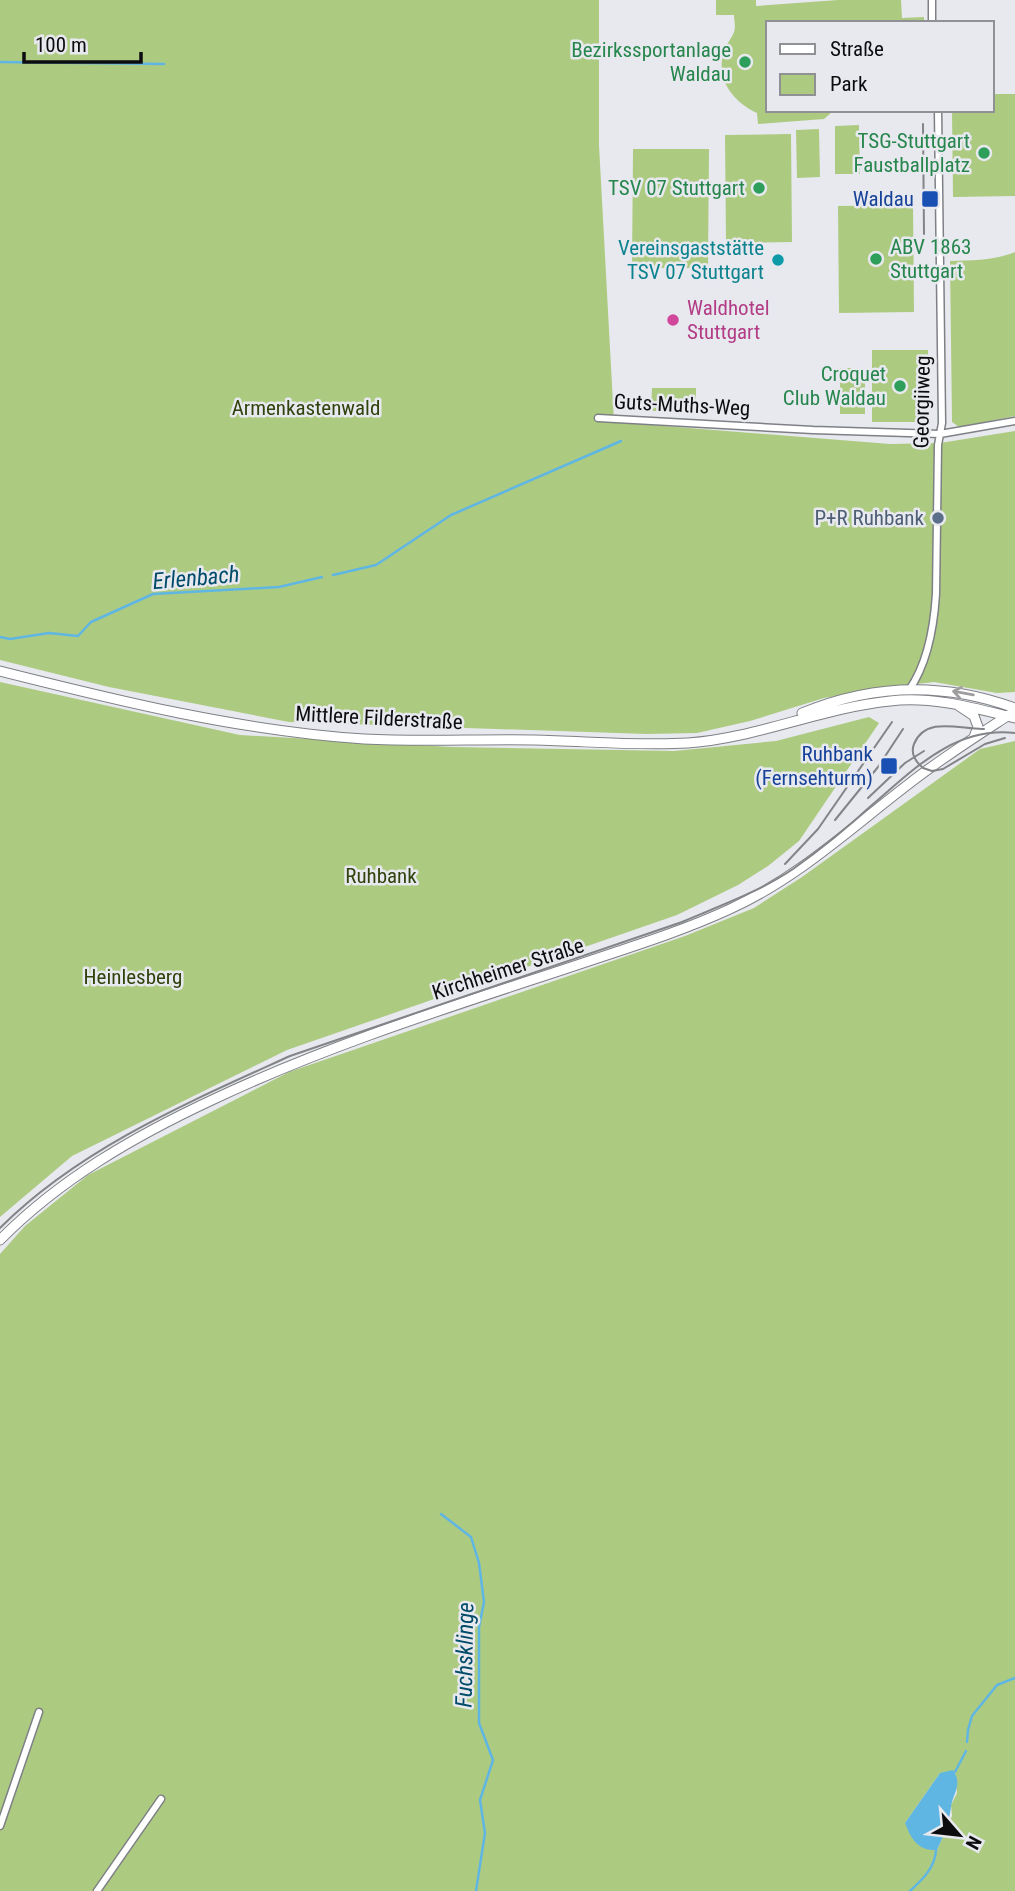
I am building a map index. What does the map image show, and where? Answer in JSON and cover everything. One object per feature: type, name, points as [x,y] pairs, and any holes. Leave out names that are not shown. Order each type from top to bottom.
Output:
[{"type":"main road","name":"Mittlere Filderstraße","points":[[0,671],[231,723],[365,739],[688,743],[762,730],[816,715],[892,700],[930,700],[1013,713]]},
{"type":"main road","name":"Mittlere Filderstraße","points":[[762,730],[811,709],[848,699],[909,690],[936,689],[965,693],[1013,713]]},
{"type":"main road","points":[[892,700],[909,690]]},
{"type":"main road","points":[[954,703],[974,716],[978,727],[974,737]]},
{"type":"main road","name":"Kirchheimer Straße","points":[[0,1240],[29,1212],[81,1171],[181,1114],[261,1077],[340,1044],[683,929],[748,901],[816,858],[913,780],[1013,713]]},
{"type":"street","points":[[932,0],[932,21]]},
{"type":"street","name":"Georgiiweg","points":[[909,690],[923,663],[934,616],[940,434],[939,112]]},
{"type":"street","name":"Guts-Muths-Weg","points":[[598,418],[940,434],[1015,421]]},
{"type":"street","points":[[0,1826],[39,1712]]},
{"type":"street","points":[[97,1891],[161,1799]]},
{"type":"green space","name":"Armenkastenwald","points":[[0,0],[599,0],[599,145],[614,422],[890,444],[940,443],[1015,431],[1015,692],[997,693],[934,682],[824,698],[750,721],[697,733],[646,734],[289,722],[109,687],[0,660]]},
{"type":"green space","name":"Bezirkssportanlage Waldau","points":[[716,0],[756,0],[756,6],[838,0],[901,0],[902,18],[924,17],[924,21],[766,21],[766,112],[832,112],[824,119],[758,124],[757,113],[734,96],[722,71],[725,48],[735,30],[734,15],[716,15]]},
{"type":"green space","name":"TSG-Stuttgart Faustballplatz","points":[[994,94],[1015,94],[1015,196],[953,197],[952,112],[994,112]]},
{"type":"green space","points":[[859,125],[860,174],[835,174],[835,126]]},
{"type":"green space","points":[[819,129],[820,177],[797,178],[796,130]]},
{"type":"green space","name":"TSV 07 Stuttgart","points":[[791,134],[792,242],[726,243],[725,135]]},
{"type":"green space","points":[[633,149],[709,149],[708,268],[632,268]]},
{"type":"green space","name":"ABV 1863 Stuttgart","points":[[913,205],[914,312],[839,313],[838,206]]},
{"type":"green space","points":[[1015,252],[1015,416],[959,427],[952,422],[950,261],[991,259]]},
{"type":"green space","name":"Croquet Club Waldau","points":[[872,350],[928,350],[928,422],[872,422]]},
{"type":"green space","points":[[840,368],[865,368],[865,414],[840,414]]},
{"type":"green space","points":[[652,388],[696,388],[696,411],[651,411]]},
{"type":"green space","points":[[0,682],[240,735],[452,747],[674,751],[776,741],[869,717],[879,723],[799,841],[768,866],[738,885],[677,915],[287,1050],[72,1156],[0,1217]]},
{"type":"green space","points":[[1015,741],[1015,1891],[0,1891],[0,1254],[25,1226],[88,1175],[289,1072],[685,936],[754,908],[802,877],[980,749]],"holes":[[[955,1772],[957,1793],[951,1805],[952,1816],[937,1850],[905,1823],[940,1773]]]},
{"type":"water","points":[[953,1770],[957,1785],[946,1829],[937,1850],[930,1850],[913,1839],[905,1823],[940,1773]]},
{"type":"waterway","points":[[0,62],[164,64]]},
{"type":"waterway","name":"Erlenbach","points":[[333,575],[376,565],[451,515],[621,441]]},
{"type":"waterway","name":"Erlenbach","points":[[0,637],[10,639],[49,633],[78,636],[91,622],[153,594],[279,587],[322,577]]},
{"type":"waterway","name":"Fuchsklinge","points":[[441,1514],[471,1537],[479,1563],[484,1602],[479,1627],[479,1723],[493,1760],[480,1800],[485,1833],[476,1891]]},
{"type":"waterway","points":[[967,1742],[972,1716],[997,1685],[1015,1678]]},
{"type":"waterway","points":[[955,1772],[966,1751]]},
{"type":"waterway","points":[[910,1891],[930,1868],[936,1850]]},
{"type":"tram line","points":[[923,124],[924,234]]},
{"type":"tram line","points":[[785,864],[818,829],[892,722]]},
{"type":"tram line","points":[[984,729],[945,726],[927,730],[914,744],[914,758],[923,768],[932,771],[943,769],[985,744],[1005,738]]},
{"type":"tram line","points":[[835,820],[878,767],[903,729]]},
{"type":"tram line","points":[[0,1228],[31,1200],[100,1151],[213,1091],[290,1056],[682,922],[739,898],[767,885],[803,861],[937,753],[973,736],[1015,733]]},
{"type":"tram line","points":[[868,798],[905,763],[924,751]]},
{"type":"place","name":"Bezirkssportanlage Waldau","points":[[745,62]]},
{"type":"place","name":"TSG-Stuttgart Faustballplatz","points":[[984,153]]},
{"type":"place","name":"TSV 07 Stuttgart","points":[[759,188]]},
{"type":"place","name":"Waldau","points":[[930,199]]},
{"type":"place","name":"ABV 1863 Stuttgart","points":[[876,259]]},
{"type":"place","name":"Vereinsgaststätte TSV 07 Stuttgart","points":[[778,260]]},
{"type":"place","name":"Waldhotel Stuttgart","points":[[673,320]]},
{"type":"place","name":"Croquet Club Waldau","points":[[900,386]]},
{"type":"place","name":"P+R Ruhbank","points":[[938,518]]},
{"type":"place","name":"Ruhbank (Fernsehturm)","points":[[889,766]]},
{"type":"park label","name":"Ruhbank","points":[[381,876]]},
{"type":"park label","name":"Heinlesberg","points":[[133,977]]}]
